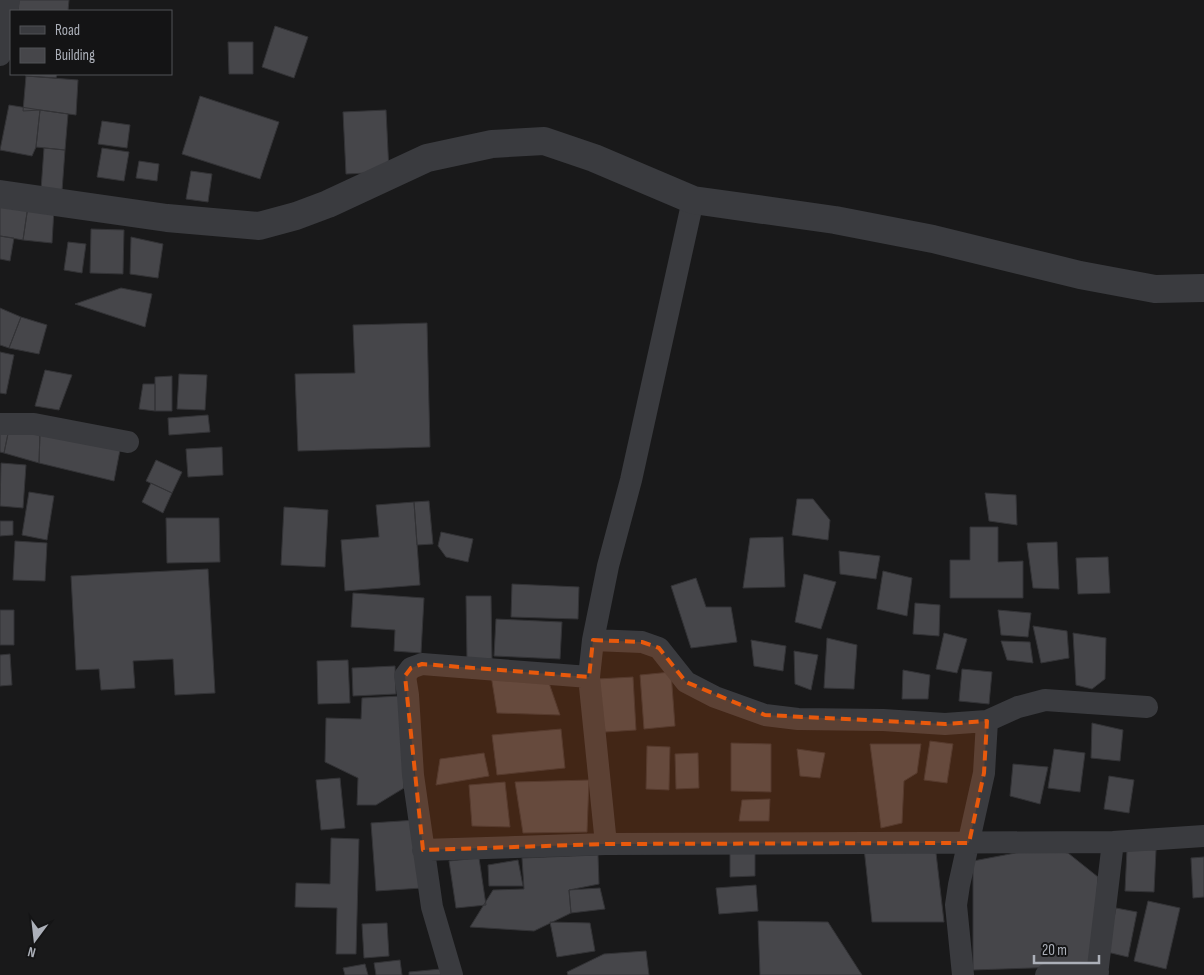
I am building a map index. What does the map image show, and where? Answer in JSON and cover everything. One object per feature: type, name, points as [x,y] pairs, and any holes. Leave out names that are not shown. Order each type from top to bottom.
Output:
[{"type":"street","points":[[0,55],[9,0]]},
{"type":"street","points":[[0,194],[167,218],[259,226],[296,216],[328,204],[427,158],[492,144],[544,141],[594,158],[693,200],[835,220],[933,239],[1080,275],[1155,289],[1204,288]]},
{"type":"street","points":[[606,844],[589,677],[593,640],[608,566],[630,480],[693,200]]},
{"type":"street","points":[[0,424],[34,424],[128,442]]},
{"type":"street","points":[[593,640],[642,642],[659,648],[686,682],[715,697],[765,715],[798,719],[883,720],[945,724],[988,720],[1018,707],[1045,700],[1147,707]]},
{"type":"street","points":[[452,975],[432,907],[413,775],[405,676],[411,668],[422,664],[589,677]]},
{"type":"street","points":[[963,975],[956,905],[984,773],[988,720]]},
{"type":"street","points":[[424,850],[606,844],[1113,842],[1204,836]]},
{"type":"street","points":[[1046,975],[1098,974],[1113,842]]},
{"type":"highlighted area","points":[[593,640],[642,642],[659,648],[686,682],[765,715],[945,724],[987,721],[984,773],[969,843],[606,844],[423,850],[405,676],[411,668],[422,664],[589,677]]},
{"type":"building","points":[[19,0],[69,0],[68,10],[18,10]]},
{"type":"building","points":[[275,26],[308,37],[294,78],[262,67]]},
{"type":"building","points":[[228,42],[253,42],[253,74],[229,74]]},
{"type":"building","points":[[26,75],[57,75],[56,78]]},
{"type":"building","points":[[26,76],[78,80],[76,115],[40,110],[23,111]]},
{"type":"building","points":[[200,96],[279,122],[260,179],[182,154]]},
{"type":"building","points":[[9,105],[40,110],[36,147],[32,156],[0,150]]},
{"type":"building","points":[[40,110],[68,114],[65,150],[36,147]]},
{"type":"building","points":[[386,110],[389,172],[346,174],[343,112]]},
{"type":"building","points":[[102,121],[130,125],[127,148],[98,144]]},
{"type":"building","points":[[44,148],[65,150],[62,191],[41,190]]},
{"type":"building","points":[[102,148],[129,152],[124,181],[97,177]]},
{"type":"building","points":[[139,161],[159,164],[157,181],[136,178]]},
{"type":"building","points":[[191,171],[212,174],[208,202],[186,199]]},
{"type":"building","points":[[0,202],[28,206],[23,240],[0,236]]},
{"type":"building","points":[[28,206],[54,209],[52,243],[23,240]]},
{"type":"building","points":[[91,229],[124,230],[123,274],[90,273]]},
{"type":"building","points":[[0,236],[14,238],[10,261],[0,259]]},
{"type":"building","points":[[131,237],[163,244],[158,278],[130,274]]},
{"type":"building","points":[[68,242],[86,244],[82,273],[64,270]]},
{"type":"building","points":[[121,288],[152,294],[145,327],[75,304]]},
{"type":"building","points":[[0,308],[21,317],[9,348],[0,345]]},
{"type":"building","points":[[21,317],[47,325],[39,354],[9,348]]},
{"type":"building","points":[[427,323],[430,447],[298,451],[295,374],[355,373],[353,325]]},
{"type":"building","points":[[0,352],[14,355],[6,394],[0,393]]},
{"type":"building","points":[[45,370],[72,375],[59,410],[35,406]]},
{"type":"building","points":[[179,374],[207,375],[205,410],[177,409]]},
{"type":"building","points":[[172,376],[172,411],[155,411],[155,377]]},
{"type":"building","points":[[143,384],[155,384],[155,411],[139,409]]},
{"type":"building","points":[[208,415],[210,432],[169,435],[168,418]]},
{"type":"building","points":[[10,424],[4,453],[0,452],[0,426]]},
{"type":"building","points":[[10,424],[40,432],[39,463],[4,453]]},
{"type":"building","points":[[40,432],[120,450],[114,481],[39,463]]},
{"type":"building","points":[[222,447],[223,475],[188,477],[186,449]]},
{"type":"building","points":[[156,460],[182,472],[172,493],[146,481]]},
{"type":"building","points":[[1,463],[26,465],[23,508],[0,506]]},
{"type":"building","points":[[151,483],[172,493],[163,513],[142,502]]},
{"type":"building","points":[[29,492],[54,496],[47,540],[22,535]]},
{"type":"building","points":[[985,493],[1016,495],[1017,525],[989,521]]},
{"type":"building","points":[[797,499],[813,499],[830,520],[828,540],[792,535]]},
{"type":"building","points":[[429,501],[433,544],[417,545],[414,502]]},
{"type":"building","points":[[414,502],[420,585],[345,591],[341,540],[379,537],[376,505]]},
{"type":"building","points":[[284,507],[328,510],[325,567],[281,565]]},
{"type":"building","points":[[166,518],[219,518],[220,562],[167,563]]},
{"type":"building","points":[[0,521],[13,521],[13,535],[0,536]]},
{"type":"building","points":[[970,527],[998,527],[998,562],[1023,561],[1023,598],[950,598],[950,560],[970,560]]},
{"type":"building","points":[[441,532],[473,539],[468,562],[446,557],[438,546]]},
{"type":"building","points":[[783,537],[785,587],[743,588],[750,538]]},
{"type":"building","points":[[15,541],[47,543],[45,581],[13,580]]},
{"type":"building","points":[[1057,542],[1059,589],[1033,588],[1027,543]]},
{"type":"building","points":[[839,551],[880,556],[876,579],[840,574]]},
{"type":"building","points":[[1108,557],[1110,593],[1078,594],[1076,558]]},
{"type":"building","points":[[208,569],[215,693],[175,695],[173,659],[133,661],[135,688],[101,690],[99,669],[76,670],[71,576]]},
{"type":"building","points":[[883,571],[912,578],[907,616],[877,609]]},
{"type":"building","points":[[804,574],[836,582],[821,629],[795,622]]},
{"type":"building","points":[[696,578],[706,607],[731,607],[737,642],[691,648],[671,586]]},
{"type":"building","points":[[512,584],[579,587],[578,619],[511,617]]},
{"type":"building","points":[[353,593],[424,598],[421,653],[394,651],[395,630],[351,627]]},
{"type":"building","points":[[466,596],[491,596],[492,659],[467,660]]},
{"type":"building","points":[[915,603],[940,605],[939,636],[913,634]]},
{"type":"building","points":[[0,610],[14,610],[14,645],[0,645]]},
{"type":"building","points":[[998,610],[1031,613],[1028,637],[1001,635]]},
{"type":"building","points":[[496,619],[562,622],[560,659],[494,656]]},
{"type":"building","points":[[1033,626],[1067,631],[1069,658],[1041,663]]},
{"type":"building","points":[[944,633],[967,639],[957,673],[936,669]]},
{"type":"building","points":[[1073,633],[1106,638],[1105,679],[1092,689],[1076,685]]},
{"type":"building","points":[[827,638],[857,645],[854,689],[824,688]]},
{"type":"building","points":[[751,640],[786,646],[783,671],[754,666]]},
{"type":"building","points":[[1001,641],[1030,642],[1033,663],[1007,660]]},
{"type":"building","points":[[794,651],[818,655],[811,690],[795,684]]},
{"type":"building","points":[[10,654],[12,685],[0,686],[0,655]]},
{"type":"building","points":[[348,660],[350,703],[318,704],[317,661]]},
{"type":"building","points":[[395,666],[396,694],[353,696],[352,668]]},
{"type":"building","points":[[962,669],[992,672],[989,704],[959,701]]},
{"type":"building","points":[[903,670],[930,675],[928,699],[902,699]]},
{"type":"building","points":[[671,672],[675,726],[644,729],[640,675]]},
{"type":"building","points":[[491,675],[548,680],[560,715],[497,713]]},
{"type":"building","points":[[633,677],[636,730],[605,732],[597,679]]},
{"type":"building","points":[[401,696],[404,788],[376,805],[357,805],[358,778],[325,762],[326,718],[361,719],[362,698]]},
{"type":"building","points":[[1092,723],[1123,730],[1120,761],[1091,758]]},
{"type":"building","points":[[561,729],[565,768],[497,775],[492,735]]},
{"type":"building","points":[[930,741],[953,744],[947,783],[924,780]]},
{"type":"building","points":[[731,743],[771,744],[771,792],[731,791]]},
{"type":"building","points":[[870,744],[921,744],[917,773],[904,781],[902,823],[881,828]]},
{"type":"building","points":[[647,746],[670,747],[669,790],[646,789]]},
{"type":"building","points":[[797,749],[825,753],[820,778],[800,776]]},
{"type":"building","points":[[1054,749],[1085,753],[1080,792],[1048,788]]},
{"type":"building","points":[[484,753],[489,776],[436,785],[440,759]]},
{"type":"building","points":[[698,753],[699,788],[676,789],[675,754]]},
{"type":"building","points":[[1013,764],[1048,767],[1040,804],[1010,796]]},
{"type":"building","points":[[1109,776],[1134,780],[1129,813],[1104,809]]},
{"type":"building","points":[[340,778],[345,828],[321,830],[316,780]]},
{"type":"building","points":[[589,780],[587,832],[523,833],[515,782]]},
{"type":"building","points":[[505,782],[510,827],[472,826],[469,785]]},
{"type":"building","points":[[770,799],[769,821],[739,821],[742,800]]},
{"type":"building","points":[[416,820],[422,888],[376,891],[371,823]]},
{"type":"building","points":[[331,838],[359,839],[356,954],[336,954],[337,908],[295,907],[296,883],[330,884]]},
{"type":"building","points":[[864,848],[936,853],[944,922],[872,922]]},
{"type":"building","points":[[1042,848],[1068,853],[1098,877],[1092,966],[973,970],[973,861]]},
{"type":"building","points":[[1127,849],[1156,850],[1154,892],[1125,891]]},
{"type":"building","points":[[755,851],[755,876],[730,877],[730,852]]},
{"type":"building","points":[[598,855],[599,884],[569,890],[571,913],[534,931],[470,927],[493,890],[524,889],[522,858]]},
{"type":"building","points":[[1204,857],[1204,897],[1193,898],[1191,858]]},
{"type":"building","points":[[479,858],[486,905],[456,908],[449,861]]},
{"type":"building","points":[[518,860],[523,886],[489,886],[488,865]]},
{"type":"building","points":[[756,885],[758,911],[719,914],[716,888]]},
{"type":"building","points":[[600,888],[605,909],[571,913],[569,890]]},
{"type":"building","points":[[1148,901],[1180,908],[1166,969],[1134,961]]},
{"type":"building","points":[[1116,908],[1137,912],[1128,957],[1107,952]]},
{"type":"building","points":[[758,921],[828,922],[862,975],[760,975]]},
{"type":"building","points":[[550,922],[590,923],[595,951],[557,957]]},
{"type":"building","points":[[387,923],[389,956],[364,958],[362,924]]},
{"type":"building","points":[[646,951],[649,975],[568,975],[567,972],[604,954]]},
{"type":"building","points":[[400,960],[402,975],[376,975],[374,963]]},
{"type":"building","points":[[365,964],[368,975],[345,975],[343,968]]},
{"type":"building","points":[[441,969],[441,975],[409,975],[409,972]]}]
